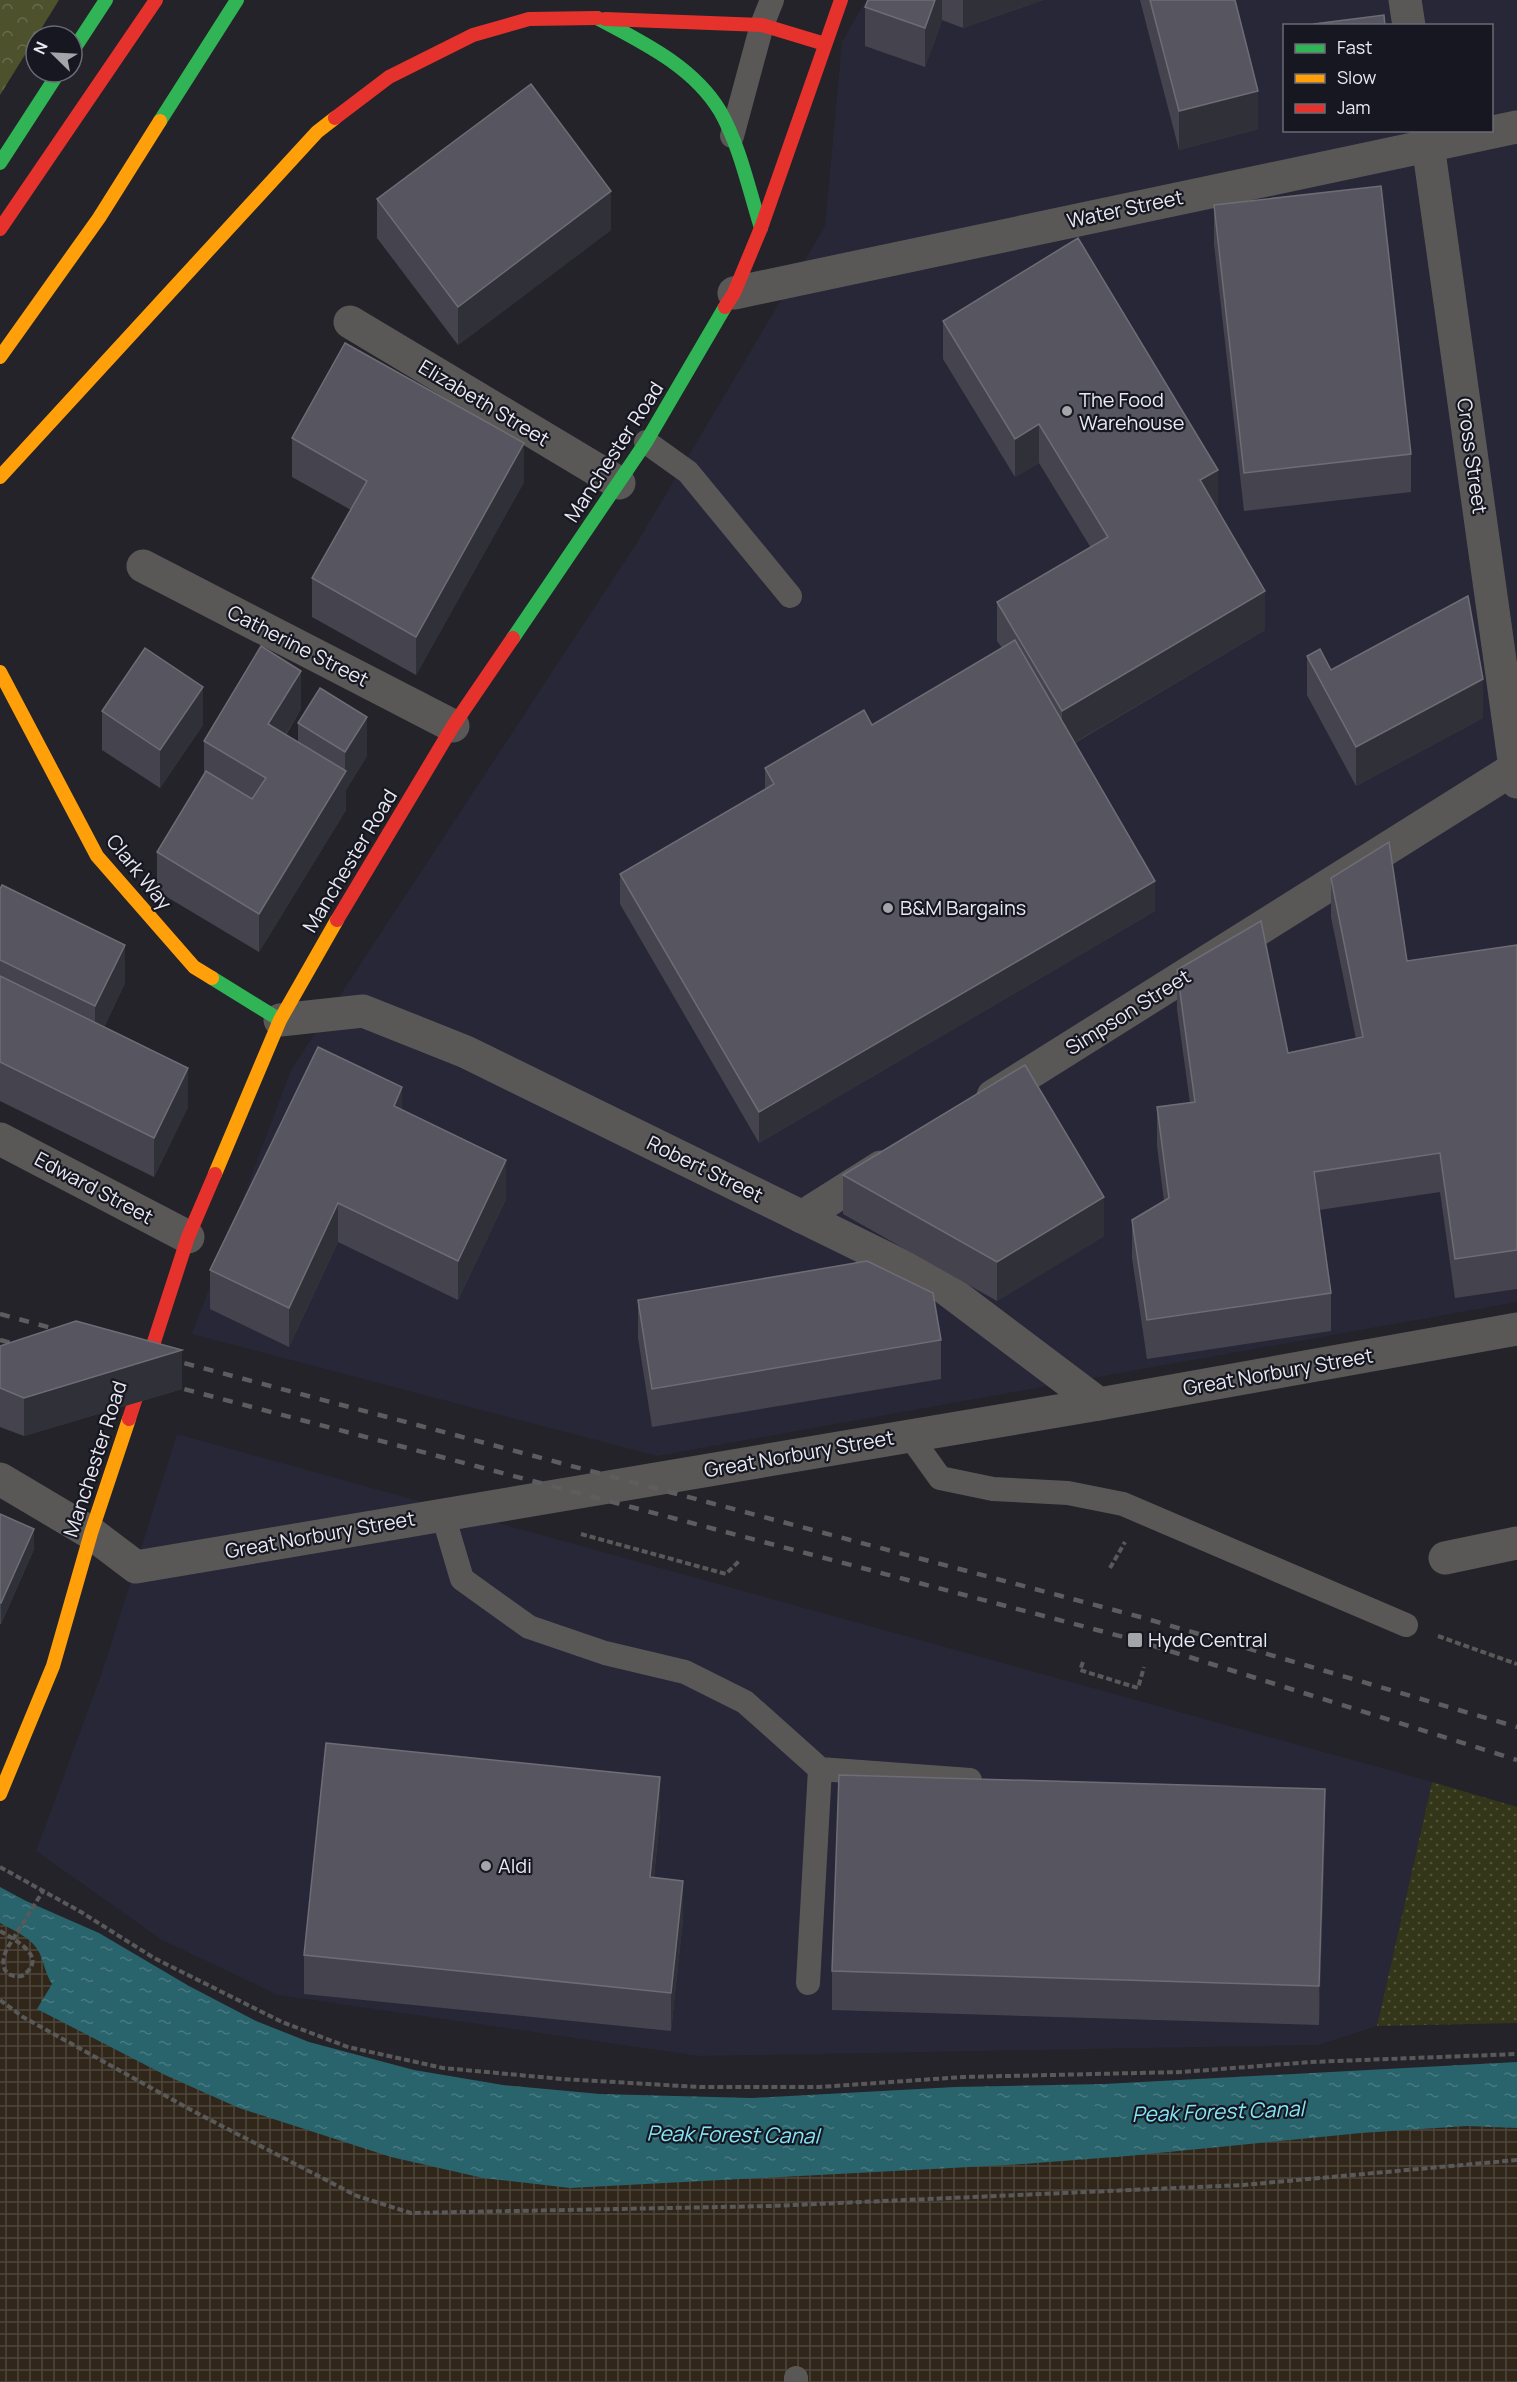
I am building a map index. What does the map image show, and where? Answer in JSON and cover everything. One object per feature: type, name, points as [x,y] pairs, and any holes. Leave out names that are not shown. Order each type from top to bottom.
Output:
[{"type":"main road","points":[[84,34],[106,0]]},
{"type":"main road","points":[[0,229],[156,0]]},
{"type":"main road","points":[[0,357],[99,218],[237,0]]},
{"type":"main road","name":"Manchester Road","points":[[0,1794],[53,1666],[91,1533],[188,1237],[280,1020],[323,943],[453,726],[646,442],[734,292],[760,228],[841,0]]},
{"type":"main road","points":[[597,18],[654,49],[694,79],[719,110],[732,136],[760,228]]},
{"type":"main road","points":[[0,477],[317,132],[389,77],[473,35],[529,19],[597,18],[762,25],[825,44]]},
{"type":"main road","points":[[0,163],[51,84]]},
{"type":"main road","name":"Clark Way","points":[[0,672],[97,856],[194,967],[280,1020]]},
{"type":"street","points":[[1405,0],[1409,24]]},
{"type":"street","name":"Water Street","points":[[1493,130],[1517,127]]},
{"type":"street","name":"Water Street","points":[[734,292],[1428,137],[1472,132]]},
{"type":"street","name":"Cross Street","points":[[1428,137],[1516,775]]},
{"type":"street","name":"Elizabeth Street","points":[[350,322],[619,483]]},
{"type":"street","name":"Catherine Street","points":[[143,566],[453,726]]},
{"type":"street","name":"Simpson Street","points":[[972,1109],[1516,775]]},
{"type":"street","name":"Robert Street","points":[[280,1020],[363,1011],[466,1052],[941,1285],[1099,1404]]},
{"type":"street","name":"Edward Street","points":[[0,1139],[188,1237]]},
{"type":"street","points":[[802,1217],[902,1154]]},
{"type":"street","name":"Great Norbury Street","points":[[0,1479],[91,1533],[136,1567],[1099,1404],[1517,1329]]},
{"type":"street","points":[[1445,1558],[1517,1543]]},
{"type":"lane","points":[[732,136],[762,25],[772,0]]},
{"type":"lane","points":[[646,442],[688,472],[790,596]]},
{"type":"lane","points":[[910,1436],[940,1478],[993,1489],[1068,1493],[1123,1504],[1406,1624]]},
{"type":"lane","points":[[443,1515],[462,1579],[529,1627],[605,1653],[685,1672],[745,1702],[820,1769],[995,1782]]},
{"type":"lane","points":[[808,1983],[820,1769]]},
{"type":"path","points":[[540,1498],[560,1529],[726,1574],[740,1560]]},
{"type":"path","points":[[1406,1624],[1517,1664]]},
{"type":"path","points":[[1083,1662],[1080,1670],[1138,1688],[1144,1667]]},
{"type":"path","points":[[0,1867],[81,1912],[154,1958],[282,2022],[348,2047],[443,2068],[562,2079],[700,2087],[819,2087],[963,2077],[1182,2072],[1311,2061],[1517,2054]]},
{"type":"path","points":[[0,1931],[24,1946],[31,1954],[30,1968],[22,1976],[9,1975],[4,1970],[0,1960],[1,1954],[8,1947],[43,1891]]},
{"type":"path","points":[[0,2000],[23,2017],[193,2111],[346,2191],[411,2213],[771,2205],[1231,2185],[1517,2160]]},
{"type":"shaded area","points":[[866,0],[1517,0],[1517,1302],[657,1456],[192,1334],[291,1070],[638,541],[825,226],[842,42]]},
{"type":"shaded area","points":[[177,1434],[1432,1782],[1377,2026],[1318,2045],[699,2056],[278,1995],[162,1940],[36,1851],[102,1673]]},
{"type":"shaded area","points":[[0,1905],[127,1995],[535,2128],[1517,2096],[1517,2382],[0,2382]]},
{"type":"green space","points":[[0,0],[59,0],[44,24],[24,24],[24,56],[0,95]]},
{"type":"green space","points":[[1432,1782],[1517,1807],[1517,2023],[1377,2026]]},
{"type":"water","name":"Peak Forest Canal","points":[[0,1887],[99,1933],[189,1986],[256,2021],[309,2042],[414,2070],[503,2085],[600,2094],[752,2098],[955,2087],[1104,2084],[1517,2062],[1517,2128],[1467,2126],[1361,2133],[1128,2156],[1008,2165],[570,2188],[483,2178],[391,2157],[239,2108],[165,2075],[37,2009],[52,1984],[41,1956],[32,1942],[0,1923]]},
{"type":"building","points":[[868,0],[935,0],[925,28],[865,7]]},
{"type":"building","points":[[1150,0],[1235,0],[1258,91],[1179,111]]},
{"type":"building","points":[[1384,15],[1385,24],[1314,24]]},
{"type":"building","points":[[531,84],[611,191],[458,307],[377,199]]},
{"type":"building","points":[[1381,186],[1411,454],[1244,473],[1214,205]]},
{"type":"building","points":[[1078,238],[1218,470],[1200,480],[1265,591],[1062,711],[997,602],[1108,537],[1039,424],[1015,439],[943,321]]},
{"type":"building","points":[[345,343],[524,443],[416,637],[312,578],[367,481],[292,438]]},
{"type":"building","points":[[1468,596],[1483,679],[1356,747],[1307,656],[1320,649],[1331,670]]},
{"type":"building","name":"B&M Bargains","points":[[1015,640],[1155,881],[759,1112],[620,874],[774,784],[765,768],[864,710],[872,725]]},
{"type":"building","points":[[261,646],[301,671],[268,724],[346,771],[259,914],[157,852],[206,771],[252,799],[266,778],[204,741]]},
{"type":"building","points":[[145,648],[203,687],[160,750],[102,711]]},
{"type":"building","points":[[320,688],[367,717],[345,752],[298,723]]},
{"type":"building","points":[[1389,842],[1407,961],[1517,945],[1517,1250],[1455,1259],[1440,1153],[1314,1172],[1331,1293],[1147,1320],[1132,1220],[1169,1198],[1157,1107],[1195,1102],[1177,970],[1261,921],[1288,1053],[1363,1037],[1331,878]]},
{"type":"building","points":[[2,885],[125,945],[95,1006],[0,960],[0,889]]},
{"type":"building","points":[[0,976],[188,1068],[154,1138],[0,1062]]},
{"type":"building","points":[[318,1047],[402,1087],[394,1106],[506,1160],[458,1261],[338,1203],[289,1308],[210,1270]]},
{"type":"building","points":[[1025,1065],[1104,1197],[997,1262],[843,1175]]},
{"type":"building","points":[[867,1261],[933,1293],[941,1340],[652,1389],[638,1300]]},
{"type":"building","points":[[76,1321],[182,1350],[24,1398],[0,1388],[0,1346]]},
{"type":"building","points":[[0,1514],[34,1529],[1,1603],[0,1603]]},
{"type":"building","name":"Aldi","points":[[326,1743],[660,1777],[650,1877],[683,1881],[671,1993],[304,1955]]},
{"type":"building","points":[[839,1775],[1325,1789],[1319,1986],[832,1971]]},
{"type":"railway","points":[[0,1314],[70,1333]]},
{"type":"railway","points":[[0,1340],[26,1347]]},
{"type":"railway","points":[[165,1358],[1144,1618],[1517,1727]]},
{"type":"railway","points":[[165,1384],[1135,1640],[1517,1760]]},
{"type":"traffic: fast","points":[[84,34],[106,0]]},
{"type":"traffic: fast","points":[[160,121],[237,0]]},
{"type":"traffic: fast","points":[[597,18],[665,57],[681,68],[709,95],[720,111],[733,139],[761,228]]},
{"type":"traffic: fast","points":[[0,163],[51,84]]},
{"type":"traffic: fast","points":[[513,638],[646,442],[725,307]]},
{"type":"traffic: fast","points":[[212,978],[280,1020]]},
{"type":"traffic: slow","points":[[0,477],[317,132],[335,118]]},
{"type":"traffic: slow","points":[[0,357],[99,218],[160,121]]},
{"type":"traffic: slow","points":[[0,672],[97,856],[194,967],[212,978]]},
{"type":"traffic: slow","points":[[215,1174],[280,1020],[337,920]]},
{"type":"traffic: slow","points":[[0,1794],[53,1666],[91,1533],[129,1419]]},
{"type":"traffic: jam","points":[[0,229],[156,0]]},
{"type":"traffic: jam","points":[[725,307],[734,293],[761,228],[841,0]]},
{"type":"traffic: jam","points":[[335,118],[389,77],[473,35],[529,19],[597,18]]},
{"type":"traffic: jam","points":[[605,19],[762,25],[825,44]]},
{"type":"traffic: jam","points":[[337,920],[453,726],[513,638]]},
{"type":"traffic: jam","points":[[129,1419],[188,1237],[215,1174]]},
{"type":"place","name":"The Food Warehouse","points":[[1067,411]]},
{"type":"place","name":"B&M Bargains","points":[[888,908]]},
{"type":"place","name":"Hyde Central","points":[[1135,1640]]},
{"type":"place","name":"Aldi","points":[[486,1866]]}]
